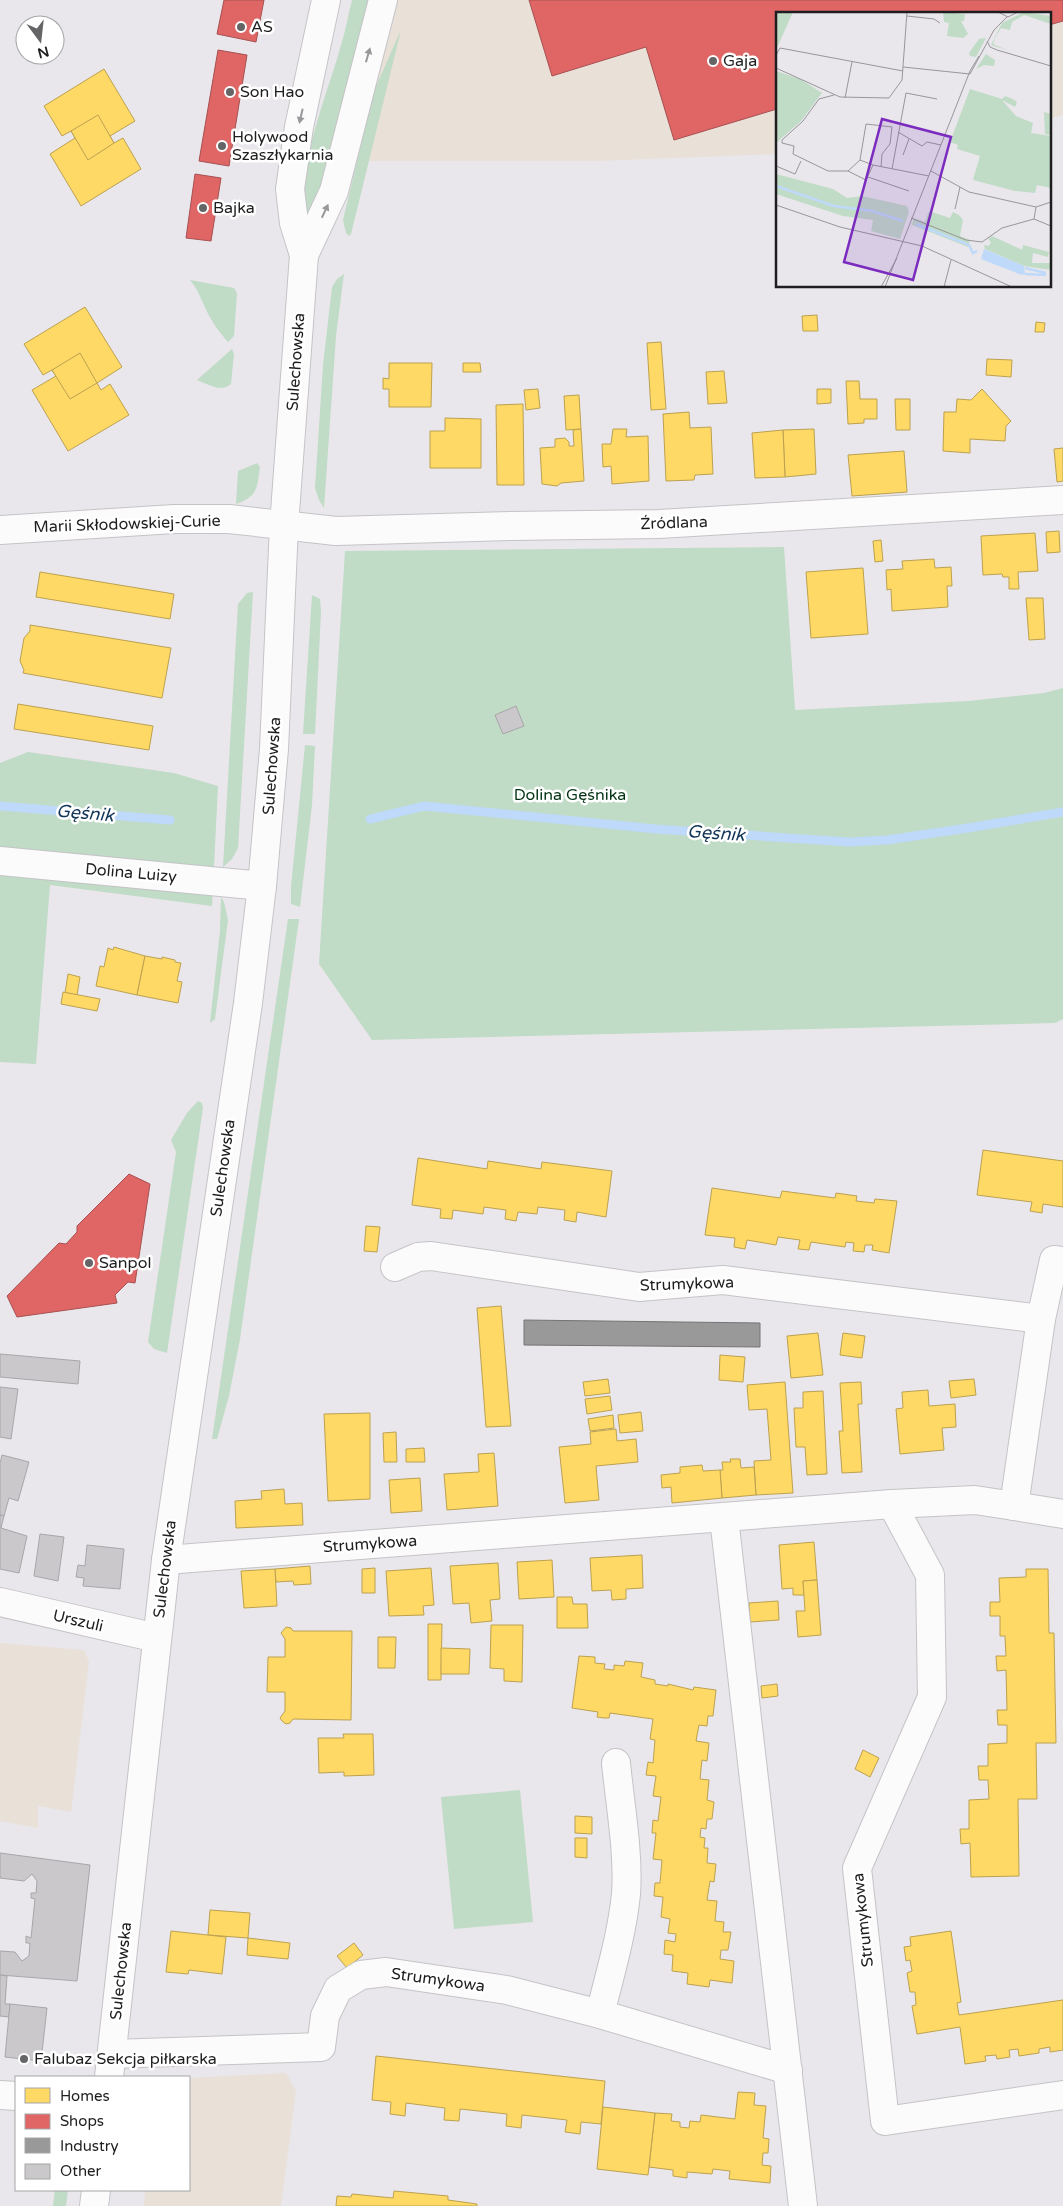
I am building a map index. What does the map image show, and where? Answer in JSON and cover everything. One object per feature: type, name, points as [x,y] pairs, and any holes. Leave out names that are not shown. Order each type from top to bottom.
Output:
[{"type":"street","name":"Sulechowska","points":[[304,255],[294,223],[290,189],[299,127],[326,0]]},
{"type":"street","name":"Sulechowska","points":[[110,2066],[166,1560],[246,1012],[262,886],[274,749],[284,526],[304,255],[334,191],[383,0]]},
{"type":"street","name":"Źródlana","points":[[284,526],[336,531],[659,524],[1063,500]]},
{"type":"street","name":"Marii Skłodowskiej-Curie","points":[[0,530],[174,519],[229,519],[284,526]]},
{"type":"street","name":"Dolina Luizy","points":[[0,862],[262,886]]},
{"type":"street","name":"Strumykowa","points":[[395,1267],[418,1257],[431,1256],[639,1287],[723,1280],[1041,1319]]},
{"type":"street","points":[[1014,1506],[1041,1319],[1054,1260],[1063,1261]]},
{"type":"street","name":"Strumykowa","points":[[166,1560],[892,1504],[975,1500],[1063,1514]]},
{"type":"street","name":"Strumykowa","points":[[892,1504],[930,1575],[932,1698],[857,1868],[885,2121],[1063,2096]]},
{"type":"street","points":[[724,1518],[803,2206]]},
{"type":"street","name":"Urszuli","points":[[0,1602],[156,1638]]},
{"type":"street","points":[[600,2014],[621,1925],[626,1892],[624,1841],[616,1763]]},
{"type":"street","name":"Strumykowa","points":[[110,2066],[321,2047],[325,2016],[338,1989],[361,1975],[386,1972],[507,1990],[600,2014],[788,2070]]},
{"type":"street","points":[[0,2096],[15,2096]]},
{"type":"street","points":[[94,2206],[96,2191]]},
{"type":"shaded area","points":[[352,0],[1063,0],[1063,115],[1050,119],[1050,12],[776,12],[776,154],[599,161],[323,161]]},
{"type":"shaded area","points":[[0,1643],[84,1650],[89,1662],[71,1812],[38,1806],[38,1828],[0,1821]]},
{"type":"shaded area","points":[[286,2073],[296,2091],[281,2206],[144,2206],[145,2191],[190,2191],[190,2078]]},
{"type":"green space","points":[[352,0],[368,0],[318,195],[307,221],[305,199],[309,154],[343,39]]},
{"type":"green space","points":[[401,30],[349,236],[346,233],[343,220],[374,91]]},
{"type":"green space","points":[[344,274],[336,336],[324,508],[315,488],[323,365],[332,287],[337,279]]},
{"type":"green space","points":[[190,280],[234,288],[237,293],[234,336],[228,342],[212,320]]},
{"type":"green space","points":[[232,349],[234,354],[231,384],[227,387],[219,388],[197,380]]},
{"type":"green space","points":[[257,463],[260,467],[255,490],[249,498],[236,504],[238,471]]},
{"type":"green space","name":"Dolina Gęśnika","points":[[784,547],[795,710],[968,701],[1044,693],[1063,688],[1063,1019],[1055,1023],[372,1040],[319,964],[345,551]]},
{"type":"green space","points":[[253,592],[238,848],[232,859],[223,867],[238,604],[247,593]]},
{"type":"green space","points":[[312,595],[320,599],[321,612],[315,734],[303,734]]},
{"type":"green space","points":[[305,745],[315,746],[312,805],[300,907],[291,904],[291,887]]},
{"type":"green space","points":[[28,752],[174,773],[218,786],[212,906],[50,885],[36,1064],[0,1062],[0,763]]},
{"type":"green space","points":[[221,897],[228,920],[215,1019],[210,1023],[220,931]]},
{"type":"green space","points":[[288,919],[299,919],[240,1339],[229,1396],[217,1439],[212,1439]]},
{"type":"green space","points":[[198,1101],[202,1103],[203,1108],[167,1353],[154,1349],[148,1342],[176,1152],[171,1140],[187,1113]]},
{"type":"green space","points":[[520,1790],[533,1922],[454,1929],[441,1797]]},
{"type":"green space","points":[[55,2191],[68,2191],[66,2206],[53,2206]]},
{"type":"building: Homes","points":[[104,69],[135,121],[110,136],[114,143],[123,138],[141,169],[81,206],[50,154],[75,138],[71,131],[62,136],[44,106]]},
{"type":"building: Homes","points":[[98,115],[114,143],[88,160],[71,131]]},
{"type":"building: Homes","points":[[85,307],[122,367],[97,383],[101,390],[110,384],[129,415],[68,451],[32,390],[56,376],[52,370],[43,375],[24,344]]},
{"type":"building: Homes","points":[[817,315],[818,331],[803,331],[802,316]]},
{"type":"building: Homes","points":[[1036,322],[1045,323],[1044,332],[1035,332]]},
{"type":"building: Homes","points":[[661,342],[666,409],[651,410],[647,343]]},
{"type":"building: Homes","points":[[80,353],[97,383],[70,399],[52,370]]},
{"type":"building: Homes","points":[[987,359],[1012,360],[1011,377],[986,375]]},
{"type":"building: Homes","points":[[389,363],[432,363],[431,407],[389,407],[389,389],[383,389],[383,378],[389,379]]},
{"type":"building: Homes","points":[[463,363],[480,363],[481,372],[463,372]]},
{"type":"building: Homes","points":[[724,371],[727,403],[708,404],[706,372]]},
{"type":"building: Homes","points":[[846,381],[859,381],[860,399],[877,399],[877,419],[864,419],[864,423],[848,424]]},
{"type":"building: Homes","points":[[538,389],[540,408],[526,410],[524,390]]},
{"type":"building: Homes","points":[[817,389],[831,389],[831,403],[817,404]]},
{"type":"building: Homes","points":[[982,389],[1011,421],[1006,426],[1005,441],[970,439],[970,453],[943,451],[944,412],[956,412],[957,399],[971,400]]},
{"type":"building: Homes","points":[[579,395],[581,429],[566,430],[564,396]]},
{"type":"building: Homes","points":[[895,399],[910,399],[910,430],[896,430]]},
{"type":"building: Homes","points":[[523,404],[524,485],[497,485],[496,405]]},
{"type":"building: Homes","points":[[689,412],[690,428],[711,427],[713,474],[695,475],[694,480],[666,481],[663,414]]},
{"type":"building: Homes","points":[[445,418],[481,419],[481,468],[430,468],[430,431],[445,431]]},
{"type":"building: Homes","points":[[581,429],[584,481],[561,483],[557,486],[542,484],[540,448],[555,447],[555,439],[565,438],[569,442],[569,446],[574,446],[573,430]]},
{"type":"building: Homes","points":[[613,429],[627,429],[626,437],[648,436],[649,481],[612,484],[611,466],[603,467],[602,444],[611,444]]},
{"type":"building: Homes","points":[[814,429],[816,474],[785,477],[783,430]]},
{"type":"building: Homes","points":[[783,430],[785,477],[755,478],[752,433]]},
{"type":"building: Homes","points":[[1063,448],[1063,481],[1057,482],[1054,449]]},
{"type":"building: Homes","points":[[904,451],[907,492],[852,496],[848,455]]},
{"type":"building: Homes","points":[[1059,531],[1060,552],[1047,553],[1046,532]]},
{"type":"building: Homes","points":[[1035,533],[1038,571],[1018,572],[1019,589],[1009,589],[1009,577],[1003,577],[1002,574],[983,575],[981,536]]},
{"type":"building: Homes","points":[[881,540],[883,561],[875,562],[873,541]]},
{"type":"building: Homes","points":[[934,559],[935,568],[951,567],[952,586],[947,586],[948,607],[892,611],[891,589],[887,590],[886,570],[903,569],[902,561]]},
{"type":"building: Homes","points":[[863,568],[868,634],[811,638],[806,572]]},
{"type":"building: Homes","points":[[40,572],[174,594],[170,619],[36,597]]},
{"type":"building: Homes","points":[[1026,598],[1043,598],[1045,639],[1029,640]]},
{"type":"building: Homes","points":[[30,625],[171,648],[162,698],[23,673],[24,670],[20,661],[24,638],[30,631]]},
{"type":"building: Homes","points":[[18,704],[153,726],[149,750],[14,729]]},
{"type":"building: Homes","points":[[114,947],[145,956],[137,995],[96,986],[100,966],[104,967],[108,948],[113,950]]},
{"type":"building: Homes","points":[[145,956],[162,959],[162,957],[181,963],[177,981],[182,982],[178,1003],[137,995]]},
{"type":"building: Homes","points":[[68,974],[80,977],[77,995],[65,993]]},
{"type":"building: Homes","points":[[63,992],[100,999],[97,1011],[61,1004]]},
{"type":"building: Homes","points":[[983,1150],[1063,1161],[1063,1207],[1043,1204],[1042,1213],[1030,1211],[1032,1202],[977,1195]]},
{"type":"building: Homes","points":[[418,1158],[487,1169],[488,1161],[541,1169],[542,1162],[612,1171],[606,1217],[577,1212],[576,1222],[564,1220],[565,1210],[538,1207],[537,1214],[518,1212],[516,1221],[505,1219],[506,1210],[484,1207],[483,1214],[453,1210],[452,1219],[440,1218],[441,1209],[412,1205]]},
{"type":"building: Homes","points":[[712,1188],[780,1198],[782,1191],[835,1198],[836,1193],[857,1196],[856,1201],[874,1203],[875,1199],[897,1201],[889,1253],[872,1250],[873,1245],[865,1245],[864,1252],[853,1251],[854,1243],[846,1242],[845,1247],[811,1242],[809,1250],[798,1249],[800,1240],[778,1237],[776,1245],[747,1240],[745,1249],[734,1247],[735,1238],[705,1235]]},
{"type":"building: Homes","points":[[366,1226],[380,1227],[377,1252],[364,1251]]},
{"type":"building: Homes","points":[[501,1306],[511,1426],[486,1427],[477,1308]]},
{"type":"building: Homes","points":[[818,1333],[823,1375],[791,1378],[787,1336]]},
{"type":"building: Homes","points":[[843,1333],[865,1336],[862,1358],[840,1355]]},
{"type":"building: Homes","points":[[720,1355],[745,1357],[743,1382],[719,1380]]},
{"type":"building: Homes","points":[[608,1379],[610,1393],[585,1396],[583,1382]]},
{"type":"building: Homes","points":[[974,1379],[976,1395],[951,1398],[949,1381]]},
{"type":"building: Homes","points":[[785,1382],[793,1493],[756,1495],[754,1461],[771,1460],[767,1409],[749,1410],[747,1385]]},
{"type":"building: Homes","points":[[861,1382],[862,1404],[858,1404],[862,1472],[842,1473],[839,1431],[843,1431],[840,1383]]},
{"type":"building: Homes","points":[[928,1390],[929,1406],[955,1404],[956,1427],[942,1428],[944,1450],[900,1454],[896,1409],[903,1408],[902,1392]]},
{"type":"building: Homes","points":[[823,1391],[827,1474],[807,1475],[805,1447],[796,1447],[794,1408],[803,1408],[803,1392]]},
{"type":"building: Homes","points":[[610,1396],[612,1410],[587,1414],[585,1399]]},
{"type":"building: Homes","points":[[641,1412],[643,1431],[620,1433],[618,1415]]},
{"type":"building: Homes","points":[[370,1413],[370,1499],[328,1501],[324,1414]]},
{"type":"building: Homes","points":[[613,1415],[614,1428],[590,1431],[588,1419]]},
{"type":"building: Homes","points":[[616,1429],[617,1441],[636,1439],[638,1462],[596,1466],[599,1500],[565,1503],[559,1447],[591,1444],[590,1432]]},
{"type":"building: Homes","points":[[396,1432],[397,1462],[384,1462],[383,1433]]},
{"type":"building: Homes","points":[[424,1448],[425,1462],[406,1462],[406,1449]]},
{"type":"building: Homes","points":[[494,1453],[498,1506],[447,1510],[444,1474],[479,1472],[478,1454]]},
{"type":"building: Homes","points":[[730,1459],[740,1459],[741,1468],[754,1467],[756,1495],[722,1498],[720,1470],[723,1470],[722,1462],[731,1462]]},
{"type":"building: Homes","points":[[702,1465],[703,1471],[720,1470],[722,1498],[672,1503],[671,1487],[662,1488],[661,1475],[680,1473],[680,1467]]},
{"type":"building: Homes","points":[[420,1478],[422,1511],[391,1513],[389,1480]]},
{"type":"building: Homes","points":[[284,1489],[285,1504],[302,1503],[303,1525],[236,1528],[235,1501],[262,1499],[261,1491]]},
{"type":"building: Homes","points":[[814,1542],[817,1580],[803,1581],[804,1595],[793,1595],[793,1588],[782,1589],[779,1545]]},
{"type":"building: Homes","points":[[642,1555],[643,1588],[626,1589],[626,1599],[612,1600],[611,1590],[592,1591],[590,1558]]},
{"type":"building: Homes","points":[[552,1560],[554,1597],[519,1599],[517,1562]]},
{"type":"building: Homes","points":[[498,1563],[500,1599],[490,1600],[492,1621],[471,1623],[469,1603],[453,1604],[450,1566]]},
{"type":"building: Homes","points":[[310,1566],[311,1584],[294,1585],[293,1581],[276,1582],[275,1569]]},
{"type":"building: Homes","points":[[375,1568],[375,1593],[362,1593],[362,1569]]},
{"type":"building: Homes","points":[[431,1568],[434,1605],[423,1606],[424,1615],[389,1616],[386,1571]]},
{"type":"building: Homes","points":[[275,1569],[277,1606],[244,1608],[241,1571]]},
{"type":"building: Homes","points":[[1026,1569],[1048,1569],[1049,1633],[1054,1633],[1056,1743],[1036,1743],[1037,1799],[1018,1799],[1019,1876],[971,1877],[970,1843],[961,1844],[960,1829],[969,1829],[969,1800],[989,1799],[988,1780],[979,1780],[978,1766],[988,1766],[988,1744],[1007,1743],[1007,1725],[998,1725],[997,1710],[1007,1710],[1006,1670],[997,1671],[996,1656],[1006,1656],[1005,1636],[1000,1636],[1000,1616],[990,1616],[990,1602],[1000,1602],[999,1578],[1026,1577]]},
{"type":"building: Homes","points":[[817,1580],[821,1635],[798,1637],[796,1611],[805,1611],[803,1581]]},
{"type":"building: Homes","points":[[557,1597],[572,1597],[573,1604],[587,1604],[588,1628],[557,1628]]},
{"type":"building: Homes","points":[[778,1601],[779,1620],[750,1622],[749,1603]]},
{"type":"building: Homes","points":[[428,1624],[442,1624],[441,1680],[428,1680]]},
{"type":"building: Homes","points":[[491,1625],[523,1625],[522,1682],[504,1681],[504,1669],[490,1668]]},
{"type":"building: Homes","points":[[286,1627],[291,1628],[293,1631],[352,1631],[351,1720],[293,1719],[290,1723],[286,1724],[282,1721],[280,1718],[285,1711],[285,1692],[267,1692],[268,1657],[285,1657],[285,1639],[281,1633]]},
{"type":"building: Homes","points":[[378,1637],[396,1637],[395,1668],[378,1668]]},
{"type":"building: Homes","points":[[441,1648],[470,1649],[469,1674],[441,1674]]},
{"type":"building: Homes","points":[[579,1656],[595,1657],[595,1663],[605,1664],[604,1669],[614,1670],[614,1665],[624,1666],[625,1661],[643,1663],[641,1677],[655,1680],[655,1684],[668,1686],[668,1684],[693,1690],[694,1687],[716,1690],[713,1716],[708,1716],[707,1726],[699,1725],[696,1741],[709,1743],[707,1761],[702,1760],[700,1779],[709,1780],[707,1800],[714,1802],[712,1819],[707,1819],[706,1829],[701,1828],[700,1837],[705,1838],[704,1848],[708,1848],[707,1863],[716,1864],[714,1882],[710,1881],[707,1900],[717,1901],[715,1921],[724,1922],[723,1932],[731,1932],[728,1950],[721,1950],[720,1959],[734,1961],[732,1983],[710,1980],[709,1987],[687,1984],[688,1973],[672,1971],[673,1955],[664,1954],[665,1940],[675,1942],[676,1934],[668,1933],[670,1919],[661,1917],[663,1897],[654,1896],[655,1883],[660,1883],[662,1860],[653,1859],[656,1833],[652,1833],[653,1820],[658,1821],[661,1797],[653,1796],[656,1776],[646,1775],[648,1762],[653,1763],[655,1740],[650,1739],[653,1719],[610,1713],[609,1718],[604,1718],[597,1717],[598,1712],[572,1708]]},
{"type":"building: Homes","points":[[777,1684],[778,1696],[762,1698],[761,1686]]},
{"type":"building: Homes","points":[[343,1734],[373,1734],[374,1775],[344,1776],[344,1772],[319,1773],[318,1738],[344,1738]]},
{"type":"building: Homes","points":[[863,1750],[879,1758],[870,1777],[855,1769]]},
{"type":"building: Homes","points":[[575,1816],[592,1817],[592,1834],[575,1833]]},
{"type":"building: Homes","points":[[575,1838],[587,1838],[587,1858],[575,1857]]},
{"type":"building: Homes","points":[[210,1910],[250,1913],[248,1938],[208,1935]]},
{"type":"building: Homes","points":[[171,1931],[226,1937],[222,1974],[189,1970],[188,1974],[166,1972]]},
{"type":"building: Homes","points":[[951,1931],[961,2002],[957,2003],[959,2015],[1063,2000],[1063,2050],[1050,2052],[1050,2047],[1039,2049],[1039,2053],[1019,2056],[1018,2049],[1009,2050],[1010,2057],[997,2059],[996,2055],[985,2056],[986,2061],[965,2064],[960,2027],[917,2034],[912,2006],[916,2005],[915,1992],[910,1992],[907,1973],[912,1971],[910,1960],[906,1961],[904,1947],[911,1946],[910,1937]]},
{"type":"building: Homes","points":[[248,1938],[290,1943],[288,1959],[247,1955]]},
{"type":"building: Homes","points":[[354,1943],[363,1955],[347,1968],[337,1956]]},
{"type":"building: Homes","points":[[376,2056],[605,2081],[601,2124],[581,2122],[580,2134],[565,2132],[567,2120],[522,2115],[521,2128],[506,2126],[507,2114],[460,2109],[459,2121],[444,2120],[445,2108],[406,2103],[405,2116],[390,2114],[391,2102],[372,2100]]},
{"type":"building: Homes","points":[[738,2092],[755,2093],[754,2105],[766,2106],[763,2138],[769,2139],[768,2153],[763,2153],[762,2165],[771,2166],[770,2183],[729,2179],[730,2171],[713,2169],[712,2174],[687,2172],[687,2178],[673,2176],[673,2170],[649,2167],[655,2113],[672,2114],[671,2121],[680,2122],[680,2127],[689,2128],[690,2121],[700,2122],[701,2115],[735,2119]]},
{"type":"building: Homes","points":[[603,2107],[655,2113],[648,2175],[597,2169]]},
{"type":"building: Homes","points":[[394,2191],[448,2196],[448,2200],[477,2204],[477,2206],[336,2206],[337,2196],[351,2197],[352,2194],[393,2198]]},
{"type":"building: Shops","points":[[224,0],[264,0],[256,42],[217,34]]},
{"type":"building: Shops","name":"Gaja","points":[[529,0],[1063,0],[1063,21],[1050,25],[1050,12],[776,12],[776,109],[674,140],[646,47],[552,76]]},
{"type":"building: Shops","points":[[218,50],[247,55],[229,166],[199,161]]},
{"type":"building: Shops","name":"Bajka","points":[[195,174],[221,178],[211,241],[186,238]]},
{"type":"building: Shops","name":"Sanpol","points":[[129,1174],[150,1184],[135,1283],[128,1282],[115,1295],[117,1303],[17,1317],[7,1296],[59,1243],[66,1244],[77,1232],[77,1226]]},
{"type":"building: Industry","points":[[524,1320],[760,1323],[760,1347],[524,1345]]},
{"type":"building: Other","points":[[516,706],[524,726],[503,734],[495,715]]},
{"type":"building: Other","points":[[0,1354],[80,1361],[78,1384],[0,1377]]},
{"type":"building: Other","points":[[0,1387],[18,1389],[11,1439],[0,1437]]},
{"type":"building: Other","points":[[2,1455],[29,1462],[18,1501],[9,1498],[4,1516],[0,1515],[0,1463]]},
{"type":"building: Other","points":[[0,1515],[4,1516],[1,1528],[27,1536],[19,1573],[0,1569]]},
{"type":"building: Other","points":[[40,1534],[64,1537],[58,1581],[34,1576]]},
{"type":"building: Other","points":[[87,1545],[124,1549],[120,1589],[83,1586],[84,1578],[76,1577],[78,1565],[85,1566]]},
{"type":"building: Other","points":[[0,1853],[90,1865],[77,1981],[0,1975],[0,1951],[15,1952],[22,1961],[29,1956],[30,1943],[26,1943],[26,1936],[31,1938],[35,1899],[31,1898],[31,1893],[36,1893],[37,1881],[32,1874],[24,1881],[0,1878]]},
{"type":"building: Other","points":[[0,1975],[7,1976],[5,2004],[10,2004],[9,2017],[0,2016]]},
{"type":"building: Other","points":[[10,2004],[47,2008],[41,2061],[5,2057]]},
{"type":"waterway","name":"Gęśnik","points":[[0,806],[170,820]]},
{"type":"waterway","name":"Gęśnik","points":[[370,819],[424,806],[656,829],[849,842],[887,840],[1063,812]]},
{"type":"place","name":"AS","points":[[241,27]]},
{"type":"place","name":"Gaja","points":[[713,61]]},
{"type":"place","name":"Son Hao","points":[[230,92]]},
{"type":"place","name":"Holywood Szaszłykarnia","points":[[222,146]]},
{"type":"place","name":"Bajka","points":[[203,208]]},
{"type":"place","name":"Sanpol","points":[[89,1263]]},
{"type":"place","name":"Falubaz Sekcja piłkarska","points":[[24,2059]]}]
